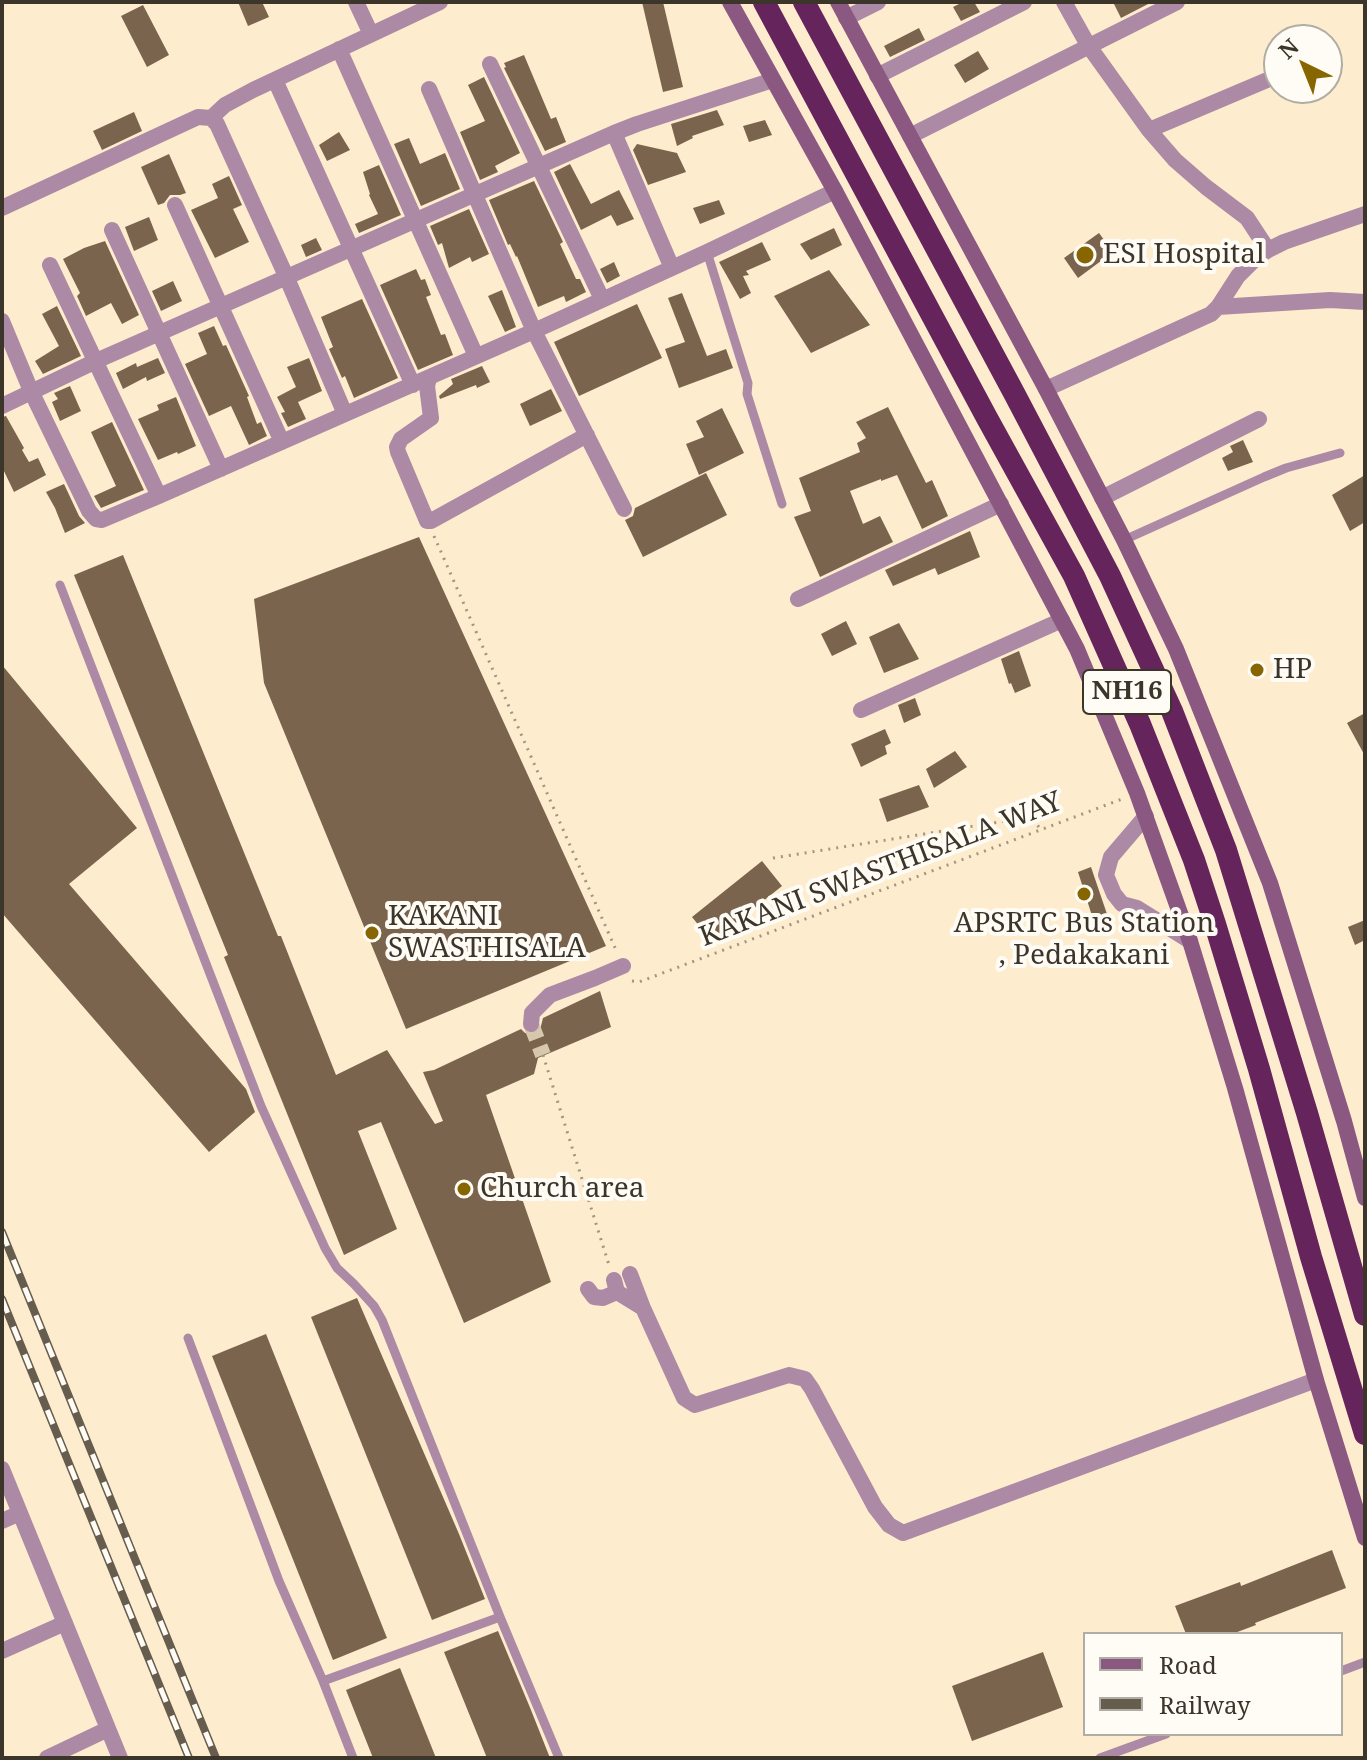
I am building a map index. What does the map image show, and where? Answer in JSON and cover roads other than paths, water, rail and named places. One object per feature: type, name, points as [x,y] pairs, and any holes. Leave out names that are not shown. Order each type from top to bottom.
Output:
[{"type":"highway","name":"NH16","points":[[764,2],[1074,576],[1135,712],[1194,860],[1215,924],[1365,1434]]},
{"type":"highway","name":"NH16","points":[[804,2],[1110,576],[1172,711],[1226,850],[1365,1315]]},
{"type":"main road","points":[[730,2],[835,191],[1077,649],[1137,793],[1190,941],[1235,1088],[1316,1380],[1365,1538]]},
{"type":"main road","points":[[838,2],[1046,389],[1176,649],[1270,883],[1365,1198]]},
{"type":"street","points":[[356,2],[371,34]]},
{"type":"street","points":[[211,118],[233,100],[440,2]]},
{"type":"street","points":[[846,18],[878,2]]},
{"type":"street","points":[[877,76],[1024,2]]},
{"type":"street","points":[[1064,2],[1088,45],[1149,130],[1175,160],[1247,218],[1268,250]]},
{"type":"street","points":[[910,136],[1177,2]]},
{"type":"street","points":[[339,49],[476,356]]},
{"type":"street","points":[[490,64],[602,299]]},
{"type":"street","points":[[275,80],[413,385]]},
{"type":"street","points":[[2,406],[286,276],[614,133],[773,80]]},
{"type":"street","points":[[1149,130],[1263,82]]},
{"type":"street","points":[[429,89],[534,331],[584,437],[624,509]]},
{"type":"street","points":[[2,208],[198,117],[211,118],[217,124],[286,276],[345,414]]},
{"type":"street","points":[[614,133],[672,268]]},
{"type":"street","points":[[2,321],[31,391],[89,511],[96,519],[102,520],[534,331],[835,191]]},
{"type":"street","points":[[175,205],[282,442]]},
{"type":"street","points":[[1046,389],[1204,318],[1218,307],[1238,276],[1268,250],[1365,214]]},
{"type":"street","points":[[112,230],[221,469]]},
{"type":"street","points":[[50,265],[159,496]]},
{"type":"street","points":[[1218,307],[1330,300],[1365,302]]},
{"type":"street","points":[[429,378],[431,418],[401,439],[397,447],[427,521],[584,437]]},
{"type":"street","points":[[1102,498],[1259,419]]},
{"type":"street","points":[[798,599],[1001,504]]},
{"type":"street","points":[[861,710],[1062,620]]},
{"type":"street","points":[[1146,816],[1111,857],[1106,875],[1122,904],[1137,908],[1190,941]]},
{"type":"street","points":[[531,1024],[532,1013],[550,995],[623,966]]},
{"type":"street","points":[[630,1274],[684,1398],[695,1405],[789,1375],[805,1379],[875,1507],[889,1525],[903,1533],[1316,1380]]},
{"type":"street","points":[[588,1289],[594,1297],[603,1298],[615,1286],[643,1308]]},
{"type":"street","points":[[2,1469],[120,1758]]},
{"type":"street","points":[[2,1521],[20,1513]]},
{"type":"street","points":[[2,1651],[65,1623]]},
{"type":"street","points":[[47,1758],[108,1729]]},
{"type":"lane","points":[[707,252],[782,504]]},
{"type":"lane","points":[[1124,540],[1286,468],[1340,453]]},
{"type":"lane","points":[[60,585],[261,1106],[325,1248],[337,1268],[374,1306],[382,1320],[559,1758]]},
{"type":"lane","points":[[188,1338],[279,1581],[353,1758]]},
{"type":"lane","points":[[323,1681],[500,1617]]},
{"type":"lane","points":[[1343,1670],[1365,1662]]},
{"type":"lane","points":[[1100,1758],[1160,1736]]},
{"type":"tunnel","points":[[531,1024],[543,1055]]},
{"type":"railway","points":[[2,1232],[216,1758]]},
{"type":"railway","points":[[2,1299],[189,1758]]},
{"type":"place","name":"ESI Hospital","points":[[1085,255]]},
{"type":"place","name":"HP","points":[[1257,670]]},
{"type":"place","name":"APSRTC Bus Station , Pedakakani","points":[[1084,894]]},
{"type":"place","name":"KAKANI SWASTHISALA","points":[[372,933]]},
{"type":"place","name":"Church area","points":[[464,1189]]}]
